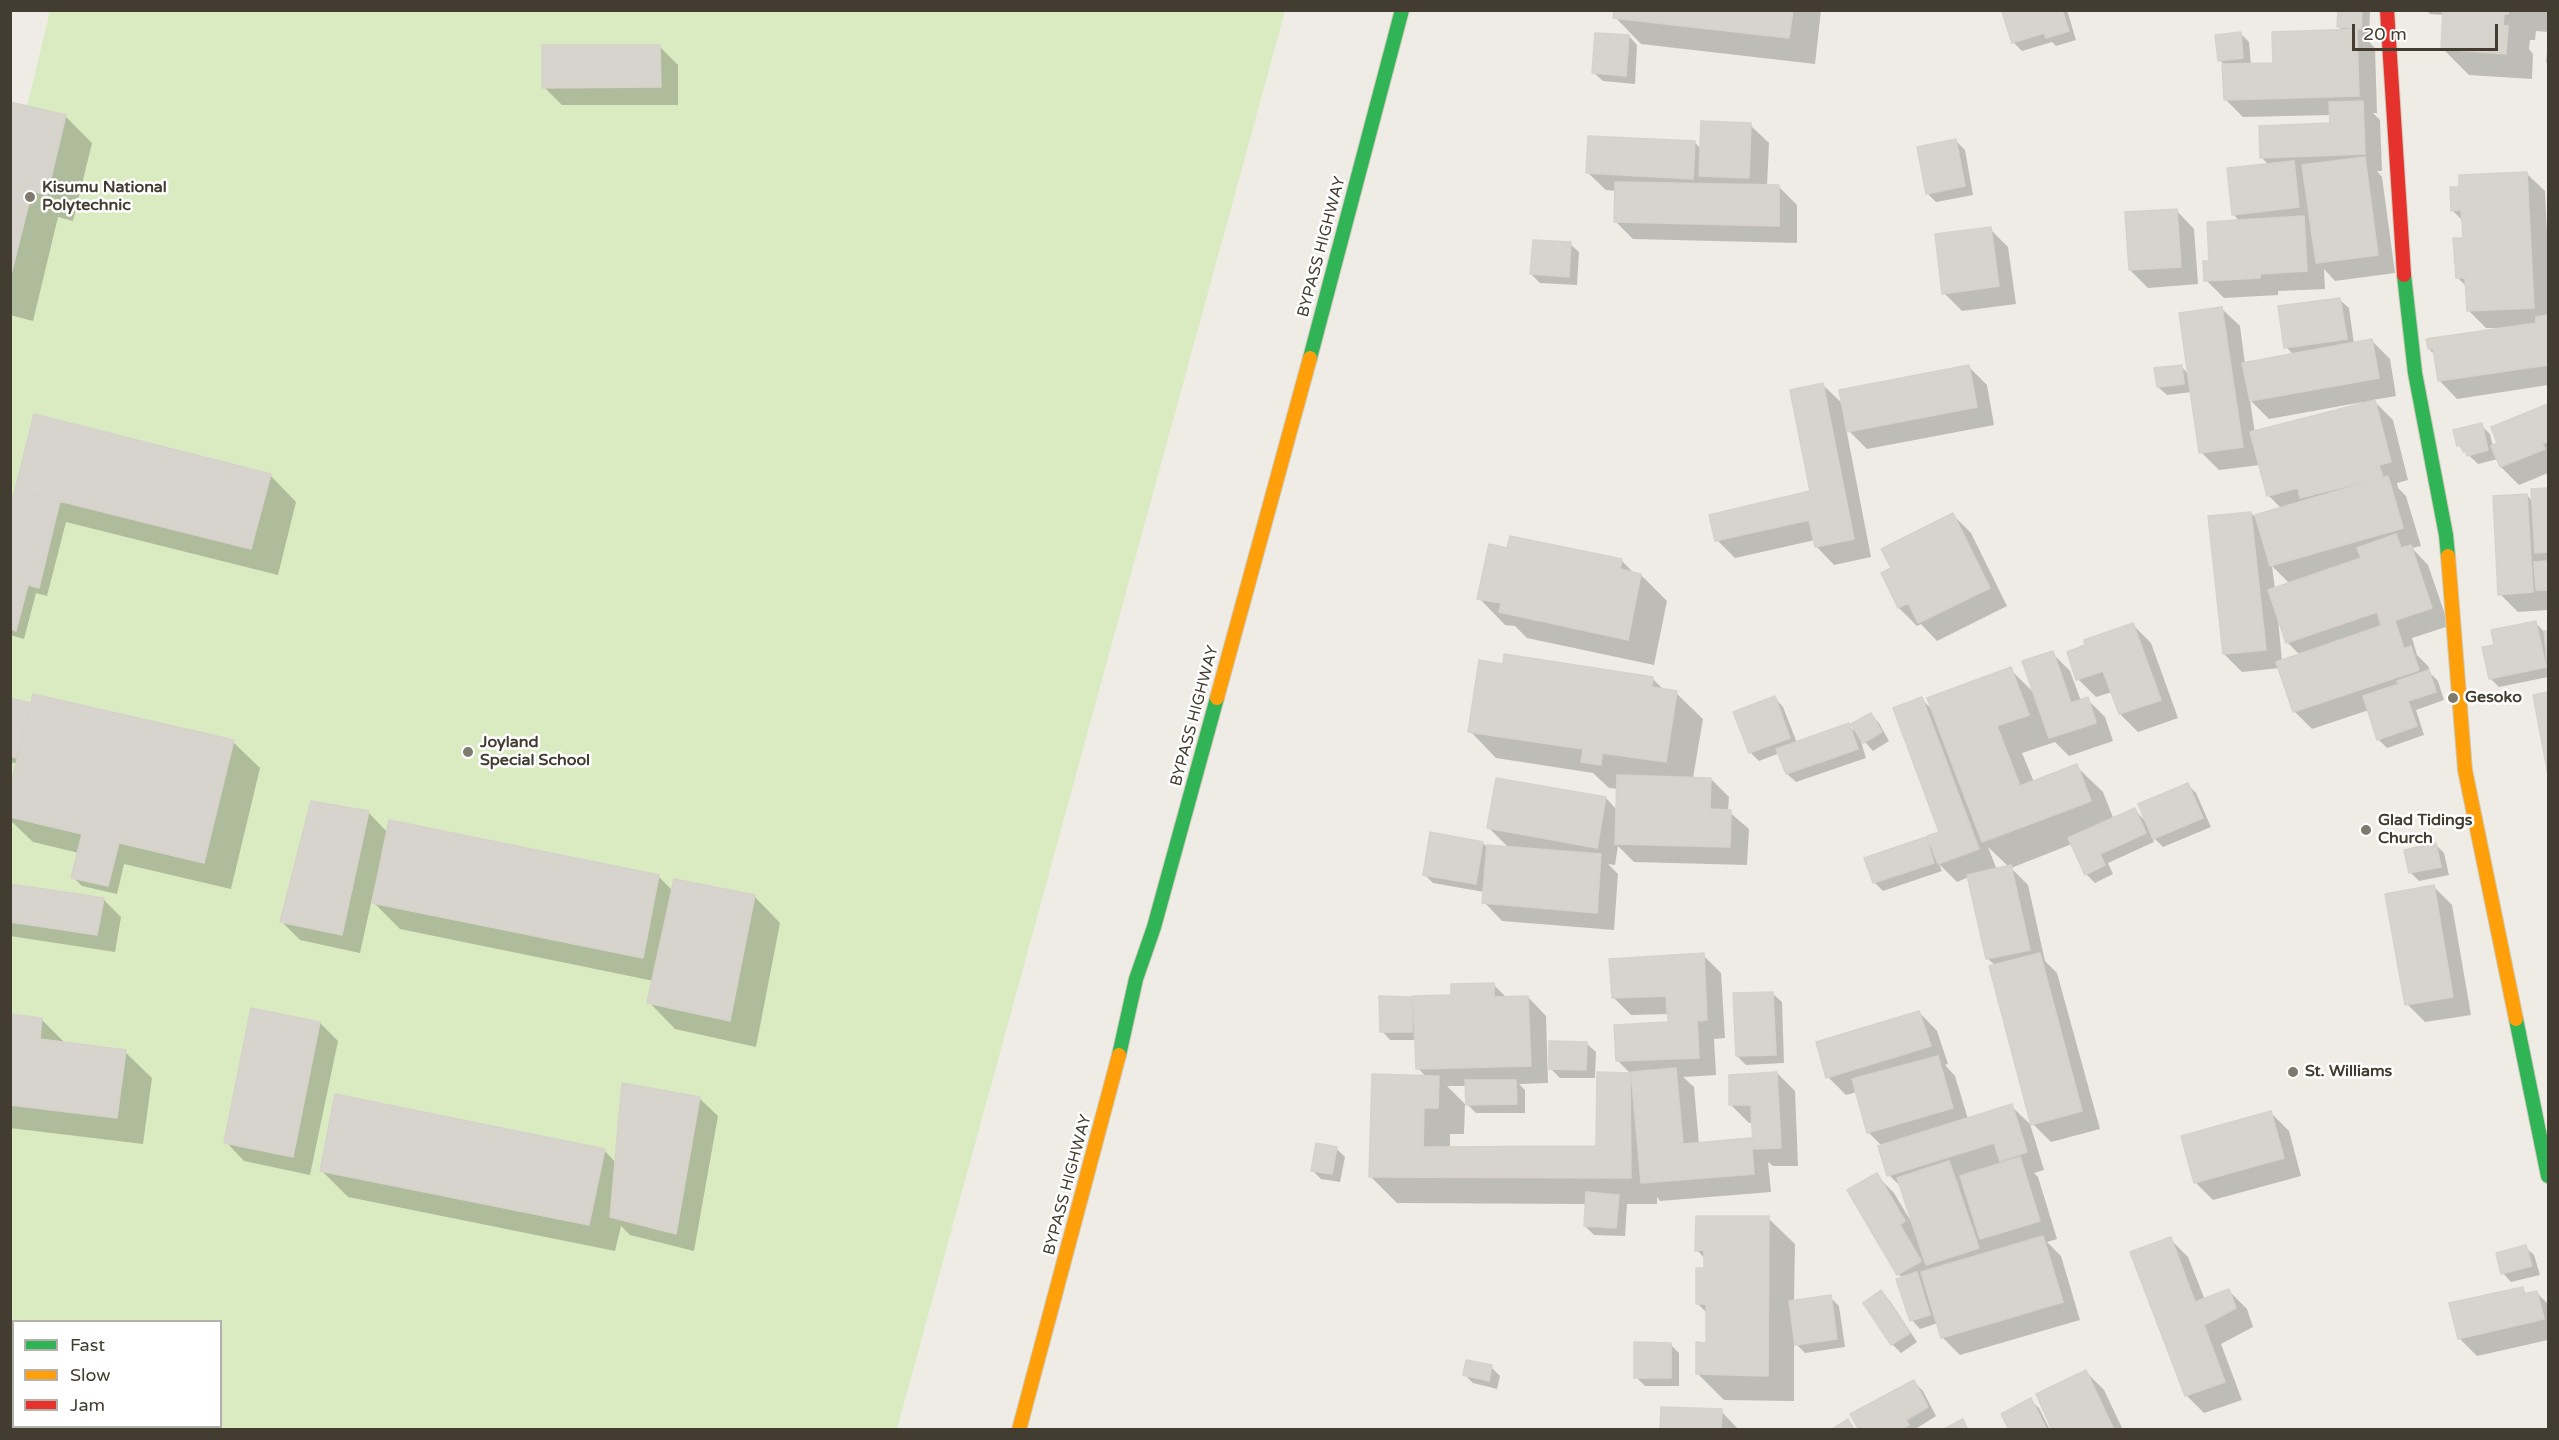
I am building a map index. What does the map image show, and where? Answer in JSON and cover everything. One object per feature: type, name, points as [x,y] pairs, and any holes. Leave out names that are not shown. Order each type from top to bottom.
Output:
[{"type":"main road","name":"BYPASS HIGHWAY","points":[[1019,1430],[1123,1041],[1136,979],[1154,927],[1258,552],[1402,10]]},
{"type":"main road","points":[[2387,10],[2400,237],[2415,373],[2446,535],[2465,770],[2548,1176]]},
{"type":"green space","name":"Joyland Special School","points":[[50,11],[1285,11],[897,1429],[11,1430],[10,178]]},
{"type":"building","points":[[1614,10],[1793,10],[1789,38],[1613,18]]},
{"type":"building","points":[[2006,10],[2062,10],[2069,31],[2046,38],[2044,33],[2012,43],[2002,12]]},
{"type":"building","points":[[2338,10],[2362,10],[2361,29],[2337,27]]},
{"type":"building","points":[[2443,10],[2509,10],[2508,14],[2504,14],[2503,26],[2508,26],[2506,54],[2441,49]]},
{"type":"building","points":[[2357,29],[2359,96],[2224,100],[2222,64],[2273,63],[2272,32]]},
{"type":"building","points":[[2241,32],[2243,58],[2218,61],[2215,35]]},
{"type":"building","points":[[1595,33],[1629,35],[1626,76],[1592,73]]},
{"type":"building","points":[[542,45],[660,45],[661,87],[542,88]]},
{"type":"building","points":[[2363,101],[2365,154],[2260,158],[2259,126],[2330,123],[2329,102]]},
{"type":"building","points":[[10,102],[66,115],[47,195],[32,191],[10,279]]},
{"type":"building","points":[[1701,121],[1751,123],[1749,178],[1699,176]]},
{"type":"building","points":[[1588,136],[1695,141],[1693,179],[1586,173]]},
{"type":"building","points":[[1956,139],[1965,186],[1926,194],[1917,147]]},
{"type":"building","points":[[2365,157],[2378,255],[2316,263],[2302,165]]},
{"type":"building","points":[[2294,161],[2299,207],[2232,215],[2227,168]]},
{"type":"building","points":[[2527,172],[2534,308],[2467,311],[2465,278],[2456,278],[2453,238],[2463,238],[2461,210],[2451,211],[2450,187],[2459,187],[2459,175]]},
{"type":"building","points":[[1615,182],[1779,185],[1779,226],[1614,222]]},
{"type":"building","points":[[2177,209],[2181,267],[2129,270],[2125,212]]},
{"type":"building","points":[[2304,216],[2307,271],[2260,274],[2260,278],[2204,281],[2203,261],[2209,261],[2207,222]]},
{"type":"building","points":[[1991,227],[1999,286],[1942,294],[1935,234]]},
{"type":"building","points":[[1533,240],[1571,242],[1569,277],[1530,274]]},
{"type":"building","points":[[2340,298],[2347,339],[2284,348],[2278,306]]},
{"type":"building","points":[[2222,307],[2243,447],[2199,453],[2179,313]]},
{"type":"building","points":[[2548,315],[2548,365],[2438,381],[2433,349],[2428,349],[2426,339],[2536,323],[2536,317]]},
{"type":"building","points":[[2372,339],[2379,378],[2250,401],[2242,363]]},
{"type":"building","points":[[1969,365],[1977,407],[1847,432],[1839,390]]},
{"type":"building","points":[[2182,365],[2184,384],[2157,387],[2154,368]]},
{"type":"building","points":[[1823,383],[1854,539],[1815,547],[1809,520],[1715,541],[1709,515],[1810,491],[1790,390]]},
{"type":"building","points":[[2375,400],[2391,462],[2379,465],[2383,477],[2300,498],[2298,488],[2267,496],[2250,432]]},
{"type":"building","points":[[2548,404],[2548,441],[2542,444],[2545,449],[2500,467],[2491,446],[2497,443],[2491,427]]},
{"type":"building","points":[[34,414],[271,474],[251,549],[15,490]]},
{"type":"building","points":[[2482,423],[2488,450],[2467,456],[2461,445],[2457,446],[2453,430]]},
{"type":"building","points":[[2388,476],[2403,528],[2270,566],[2255,515]]},
{"type":"building","points":[[2548,488],[2548,552],[2535,553],[2531,489]]},
{"type":"building","points":[[15,490],[60,501],[39,588],[28,585],[16,631],[10,629],[10,507]]},
{"type":"building","points":[[2527,494],[2533,592],[2498,595],[2493,496]]},
{"type":"building","points":[[2251,512],[2266,650],[2223,654],[2208,516]]},
{"type":"building","points":[[1953,513],[1990,588],[1918,623],[1908,603],[1898,608],[1881,573],[1891,568],[1881,549]]},
{"type":"building","points":[[2396,534],[2401,548],[2411,545],[2432,608],[2381,625],[2377,612],[2286,643],[2268,590],[2361,558],[2357,548]]},
{"type":"building","points":[[1510,536],[1622,559],[1620,569],[1641,574],[1628,640],[1499,612],[1501,603],[1477,599],[1489,544],[1507,548]]},
{"type":"building","points":[[2548,561],[2548,590],[2536,590],[2534,562]]},
{"type":"building","points":[[2395,621],[2404,649],[2411,646],[2419,670],[2293,712],[2276,662]]},
{"type":"building","points":[[2536,621],[2546,667],[2489,679],[2482,647],[2494,645],[2491,630]]},
{"type":"building","points":[[2133,623],[2161,700],[2119,714],[2103,671],[2076,680],[2067,652],[2085,645],[2084,640]]},
{"type":"building","points":[[2544,631],[2548,631],[2548,671]]},
{"type":"building","points":[[2053,651],[2071,703],[2088,697],[2096,723],[2049,738],[2022,661]]},
{"type":"building","points":[[1504,654],[1653,677],[1652,687],[1677,691],[1666,762],[1602,753],[1601,765],[1581,762],[1583,749],[1468,732],[1479,660],[1503,664]]},
{"type":"building","points":[[2011,667],[2029,715],[1997,726],[2020,786],[2077,764],[2091,801],[1982,842],[1927,698]]},
{"type":"building","points":[[2429,670],[2436,692],[2408,701],[2417,726],[2377,740],[2363,696],[2399,684],[2397,681]]},
{"type":"building","points":[[2548,692],[2548,775],[2533,695]]},
{"type":"building","points":[[33,694],[234,740],[204,863],[10,817],[10,789]]},
{"type":"building","points":[[1775,696],[1790,738],[1749,753],[1733,712]]},
{"type":"building","points":[[1922,697],[1979,849],[1938,864],[1927,836],[1939,832],[1893,708]]},
{"type":"building","points":[[10,698],[31,703],[17,758],[10,756]]},
{"type":"building","points":[[1871,713],[1882,732],[1863,743],[1851,724]]},
{"type":"building","points":[[1849,723],[1858,749],[1786,774],[1776,749]]},
{"type":"building","points":[[1617,775],[1711,778],[1710,809],[1731,810],[1730,847],[1615,844]]},
{"type":"building","points":[[1496,778],[1606,797],[1597,848],[1487,828]]},
{"type":"building","points":[[2188,783],[2203,818],[2153,839],[2138,804]]},
{"type":"building","points":[[311,801],[369,811],[342,935],[280,922]]},
{"type":"building","points":[[2135,808],[2146,833],[2100,854],[2105,865],[2085,875],[2068,838]]},
{"type":"building","points":[[389,820],[659,875],[643,958],[372,903]]},
{"type":"building","points":[[1430,832],[1483,842],[1476,884],[1423,875]]},
{"type":"building","points":[[82,834],[119,843],[108,886],[71,878]]},
{"type":"building","points":[[1926,837],[1934,863],[1873,883],[1864,858]]},
{"type":"building","points":[[2436,843],[2441,867],[2409,873],[2404,850]]},
{"type":"building","points":[[1487,845],[1601,854],[1597,913],[1482,903]]},
{"type":"building","points":[[2011,865],[2030,950],[1986,959],[1967,875]]},
{"type":"building","points":[[674,879],[755,895],[730,1021],[647,1003]]},
{"type":"building","points":[[10,884],[104,898],[97,935],[10,922]]},
{"type":"building","points":[[2434,885],[2453,997],[2405,1005],[2385,894]]},
{"type":"building","points":[[1704,953],[1707,1020],[1697,1021],[1699,1058],[1616,1061],[1614,1025],[1668,1022],[1666,996],[1612,998],[1609,959]]},
{"type":"building","points":[[2040,953],[2082,1111],[2031,1125],[1989,966]]},
{"type":"building","points":[[1494,983],[1494,997],[1528,996],[1531,1066],[1416,1069],[1413,996],[1451,995],[1451,984]]},
{"type":"building","points":[[1773,992],[1776,1055],[1736,1056],[1733,993]]},
{"type":"building","points":[[1379,996],[1412,997],[1412,1032],[1380,1032]]},
{"type":"building","points":[[251,1008],[320,1022],[293,1157],[224,1143]]},
{"type":"building","points":[[1919,1011],[1931,1046],[1826,1078],[1816,1042]]},
{"type":"building","points":[[10,1014],[42,1018],[40,1039],[126,1050],[117,1118],[10,1105]]},
{"type":"building","points":[[1549,1041],[1587,1042],[1586,1070],[1549,1069]]},
{"type":"building","points":[[1938,1056],[1953,1108],[1867,1133],[1852,1079]]},
{"type":"building","points":[[1676,1068],[1683,1144],[1751,1138],[1754,1174],[1641,1183],[1631,1072]]},
{"type":"building","points":[[1597,1072],[1630,1073],[1631,1178],[1369,1177],[1372,1074],[1439,1076],[1438,1108],[1424,1108],[1423,1147],[1596,1146]]},
{"type":"building","points":[[1777,1072],[1781,1148],[1753,1149],[1751,1105],[1729,1105],[1729,1075]]},
{"type":"building","points":[[1465,1080],[1516,1080],[1517,1104],[1466,1105]]},
{"type":"building","points":[[622,1083],[700,1097],[676,1234],[610,1217]]},
{"type":"building","points":[[335,1094],[605,1149],[589,1225],[320,1171]]},
{"type":"building","points":[[2012,1104],[2027,1152],[2000,1161],[1994,1143],[1887,1176],[1878,1146]]},
{"type":"building","points":[[2271,1111],[2284,1158],[2194,1183],[2181,1136]]},
{"type":"building","points":[[1316,1143],[1337,1147],[1332,1174],[1311,1171]]},
{"type":"building","points":[[2020,1157],[2040,1221],[1980,1239],[1960,1176]]},
{"type":"building","points":[[1949,1161],[1979,1248],[1926,1265],[1897,1178]]},
{"type":"building","points":[[1877,1173],[1905,1221],[1900,1225],[1921,1261],[1897,1275],[1847,1190]]},
{"type":"building","points":[[1586,1192],[1619,1195],[1616,1228],[1584,1226]]},
{"type":"building","points":[[1696,1216],[1769,1216],[1768,1376],[1696,1374],[1696,1342],[1706,1343],[1706,1304],[1696,1304],[1696,1268],[1704,1268],[1704,1250],[1695,1251]]},
{"type":"building","points":[[2043,1236],[2063,1302],[1941,1338],[1921,1272]]},
{"type":"building","points":[[2171,1237],[2195,1302],[2229,1289],[2236,1308],[2204,1325],[2225,1382],[2185,1396],[2130,1252]]},
{"type":"building","points":[[2526,1245],[2532,1266],[2501,1274],[2496,1253]]},
{"type":"building","points":[[1917,1272],[1930,1315],[1910,1321],[1896,1279]]},
{"type":"building","points":[[2523,1287],[2524,1294],[2537,1291],[2544,1319],[2458,1339],[2449,1303]]},
{"type":"building","points":[[1881,1290],[1910,1333],[1891,1345],[1863,1303]]},
{"type":"building","points":[[1831,1295],[1837,1339],[1795,1345],[1789,1301]]},
{"type":"building","points":[[1634,1342],[1671,1343],[1671,1378],[1634,1378]]},
{"type":"building","points":[[1466,1360],[1492,1365],[1489,1381],[1463,1375]]},
{"type":"building","points":[[2086,1370],[2114,1430],[2052,1430],[2036,1394]]},
{"type":"building","points":[[1914,1380],[1928,1407],[1906,1420],[1909,1425],[1901,1430],[1859,1430],[1850,1414]]},
{"type":"building","points":[[2031,1398],[2047,1430],[2009,1430],[2001,1414]]},
{"type":"building","points":[[1661,1407],[1722,1409],[1721,1430],[1660,1430]]},
{"type":"building","points":[[1848,1419],[1854,1430],[1831,1430]]},
{"type":"building","points":[[1963,1419],[1968,1430],[1942,1430]]},
{"type":"traffic: fast","points":[[1310,358],[1402,10]]},
{"type":"traffic: fast","points":[[2404,275],[2415,373],[2448,556]]},
{"type":"traffic: fast","points":[[1119,1055],[1136,979],[1154,927],[1217,698]]},
{"type":"traffic: fast","points":[[2516,1019],[2548,1176]]},
{"type":"traffic: slow","points":[[1217,698],[1310,358]]},
{"type":"traffic: slow","points":[[2448,556],[2465,770],[2516,1019]]},
{"type":"traffic: slow","points":[[1019,1430],[1119,1055]]},
{"type":"traffic: jam","points":[[2387,10],[2404,275]]},
{"type":"place","name":"Kisumu National Polytechnic","points":[[30,197]]},
{"type":"place","name":"Gesoko","points":[[2453,698]]},
{"type":"place","name":"Joyland Special School","points":[[468,752]]},
{"type":"place","name":"Glad Tidings Church","points":[[2366,830]]},
{"type":"place","name":"St. Williams","points":[[2293,1072]]}]
